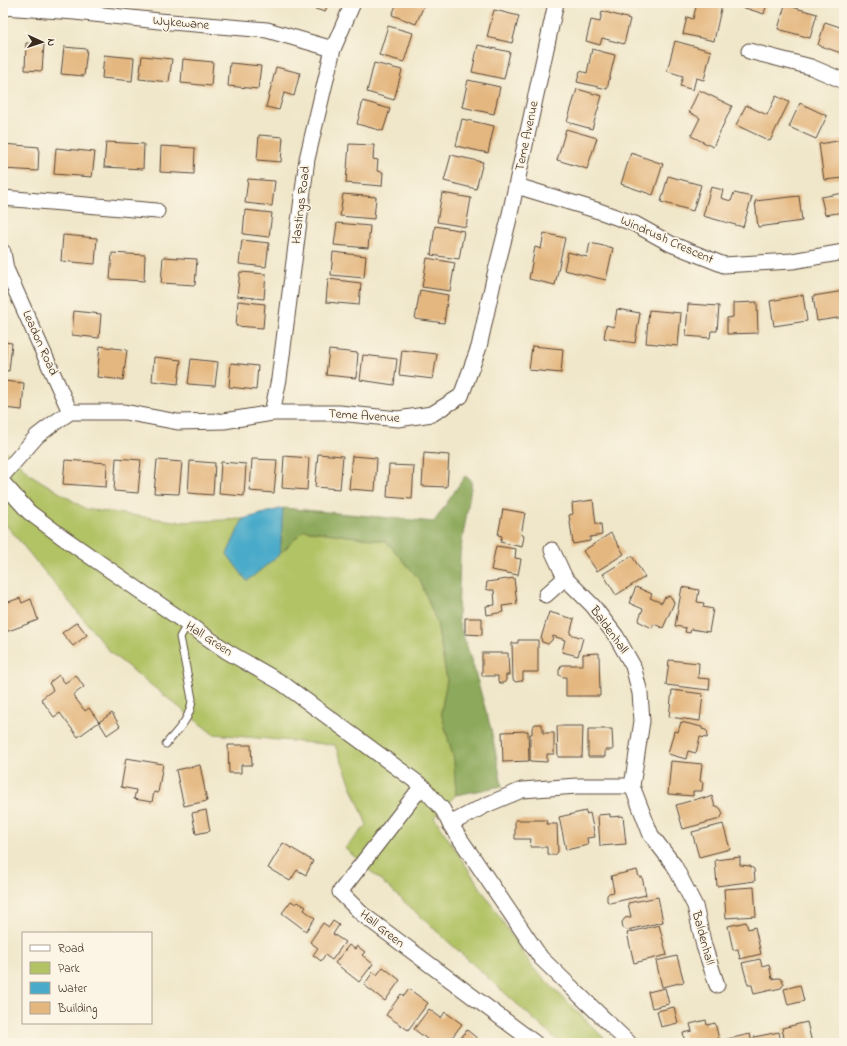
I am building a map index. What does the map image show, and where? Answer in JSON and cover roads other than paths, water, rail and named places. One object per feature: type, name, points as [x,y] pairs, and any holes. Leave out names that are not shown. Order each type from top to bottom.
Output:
[{"type":"street","name":"Hastings Road","points":[[272,413],[280,371],[307,159],[333,49],[353,3]]},
{"type":"street","name":"Teme Avenue","points":[[70,412],[124,412],[178,422],[224,421],[272,413],[340,413],[398,420],[432,414],[461,396],[479,347],[517,186],[556,3]]},
{"type":"street","name":"Wykewane","points":[[3,7],[75,12],[267,30],[333,49]]},
{"type":"street","points":[[749,51],[811,67],[844,81]]},
{"type":"street","name":"Windrush Crescent","points":[[517,186],[599,211],[635,224],[671,244],[724,265],[792,261],[844,252]]},
{"type":"street","points":[[3,198],[157,211]]},
{"type":"street","name":"Leadon Road","points":[[3,252],[6,269],[70,412]]},
{"type":"street","points":[[3,475],[38,436],[70,412]]},
{"type":"street","name":"Hall Green","points":[[3,483],[29,512],[60,536],[187,625],[228,652],[282,683],[422,786],[443,810],[450,824],[541,958],[629,1043]]},
{"type":"street","name":"Baldenhall","points":[[552,550],[565,578],[593,606],[616,636],[634,666],[640,693],[642,721],[632,786],[651,835],[674,865],[695,906],[704,946],[717,985]]},
{"type":"street","points":[[546,595],[565,578]]},
{"type":"street","name":"Hall Green","points":[[422,786],[340,892],[362,914],[534,1043]]},
{"type":"street","points":[[450,824],[486,805],[522,790],[577,786],[632,786]]},
{"type":"lane","points":[[166,744],[186,721],[192,706],[180,637],[187,625]]},
{"type":"water","points":[[283,508],[280,554],[247,581],[227,554],[243,519]]}]
